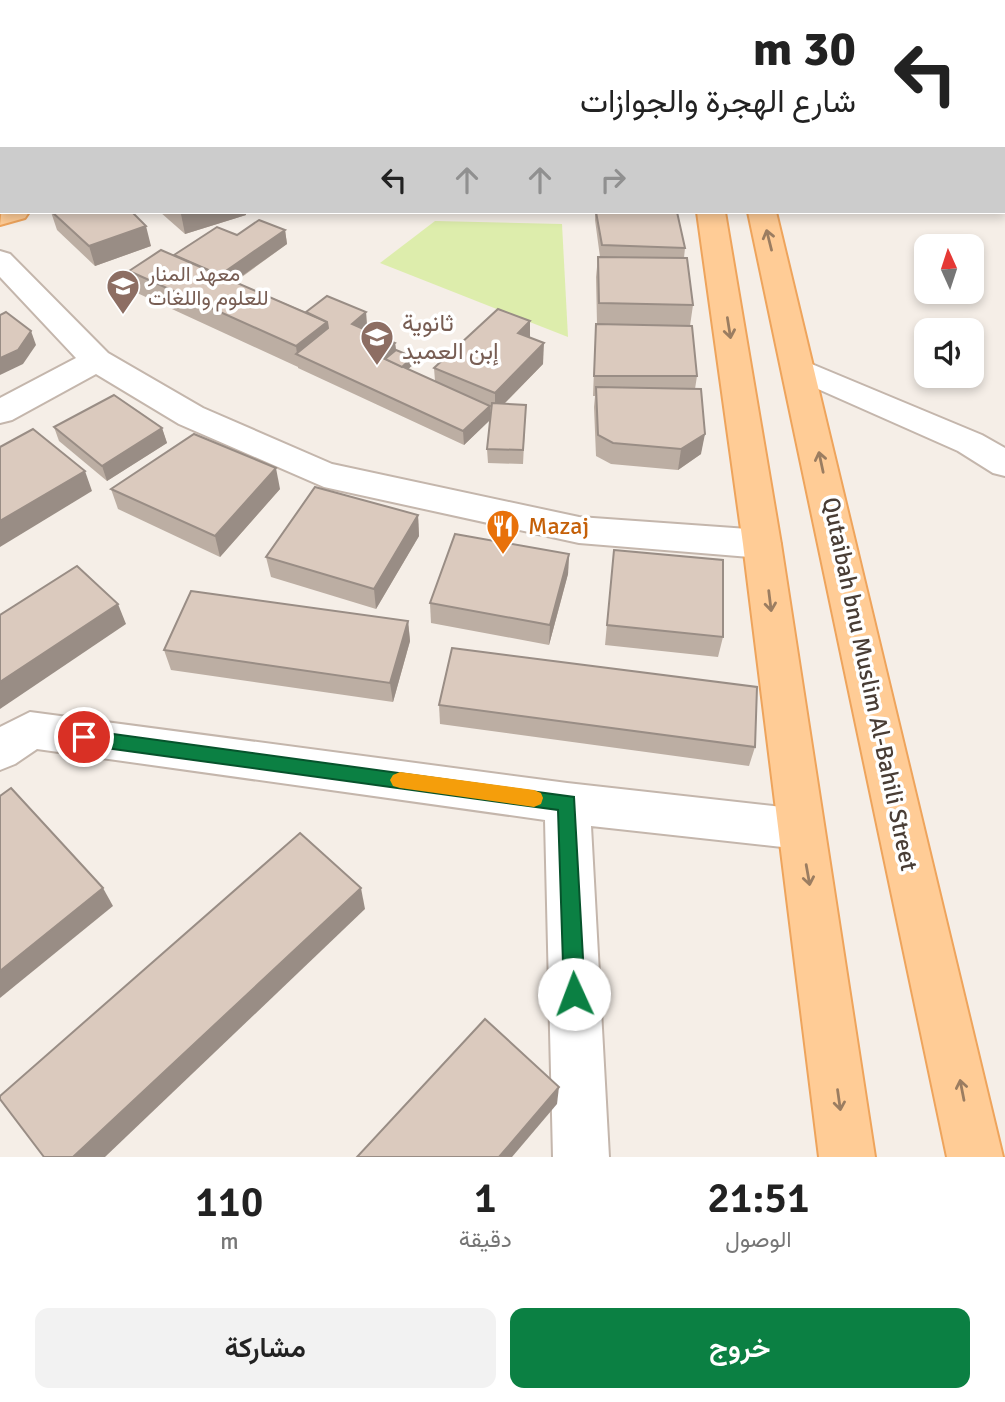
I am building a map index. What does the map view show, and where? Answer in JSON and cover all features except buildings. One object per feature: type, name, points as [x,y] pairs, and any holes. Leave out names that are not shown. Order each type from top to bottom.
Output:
[{"type":"main road","points":[[711,214],[762,544],[847,1157]]},
{"type":"main road","name":"Qutaibah bnu Muslim Al-Bahili Street","points":[[763,214],[802,370],[884,758],[954,1048],[975,1157]]},
{"type":"street","points":[[0,260],[97,360],[191,416],[324,475],[579,530],[762,544]]},
{"type":"street","points":[[0,412],[97,360]]},
{"type":"street","points":[[802,370],[970,443],[1005,464]]},
{"type":"street","points":[[0,751],[30,730],[567,803],[800,829]]},
{"type":"street","points":[[567,803],[580,1157]]},
{"type":"green space","points":[[435,221],[562,224],[568,337],[380,263]]},
{"type":"slow traffic","points":[[400,780],[534,798]]},
{"type":"place","name":"معهد المنار للعلوم واللغات","points":[[123,316]]},
{"type":"place","name":"ثانوية إبن العميد","points":[[377,367]]},
{"type":"place","name":"Mazaj","points":[[503,556]]},
{"type":"route","points":[[84,737],[567,803],[574,994]]}]
